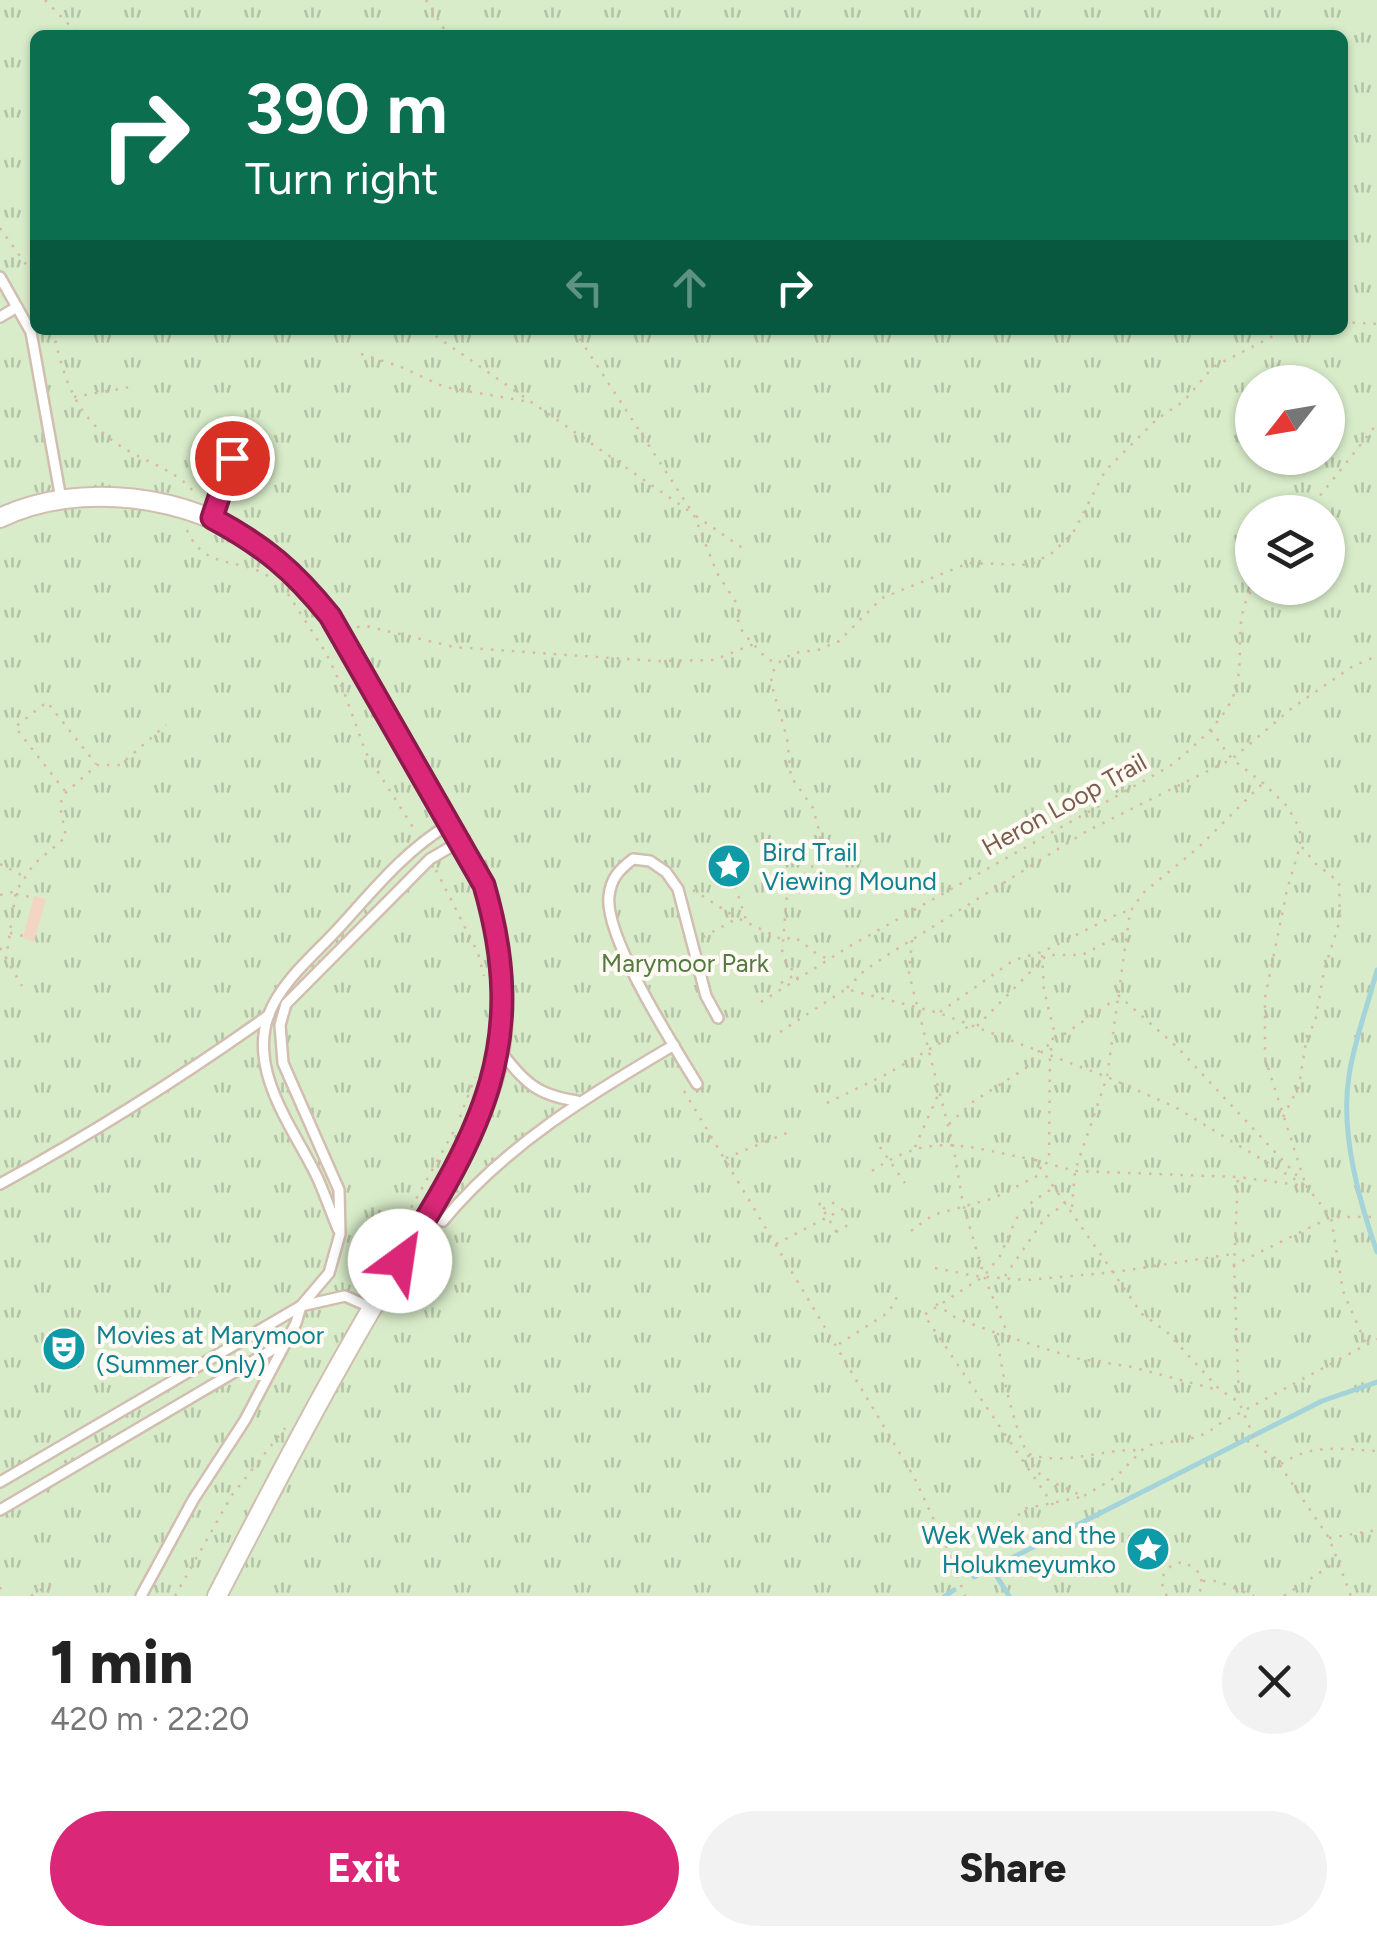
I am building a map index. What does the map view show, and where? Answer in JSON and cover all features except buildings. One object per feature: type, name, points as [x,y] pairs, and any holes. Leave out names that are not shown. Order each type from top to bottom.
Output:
[{"type":"street","points":[[0,518],[46,502],[112,496],[212,518],[261,546],[298,577],[337,628],[484,885],[496,925],[503,972],[500,1051],[487,1100],[429,1213],[372,1308],[217,1596]]},
{"type":"lane","points":[[0,277],[30,330]]},
{"type":"lane","points":[[0,317],[17,307]]},
{"type":"lane","points":[[32,335],[61,500]]},
{"type":"lane","points":[[212,518],[232,458]]},
{"type":"lane","points":[[340,1234],[318,1178],[271,1087],[263,1055],[268,1016],[283,989],[383,880],[421,841],[451,824]]},
{"type":"lane","points":[[0,1184],[207,1060],[286,1004],[430,859],[460,841]]},
{"type":"lane","points":[[697,1084],[614,927],[608,898],[616,872],[633,860],[650,861],[666,872],[678,889],[706,996],[718,1018]]},
{"type":"lane","points":[[0,1482],[300,1306],[329,1274],[340,1234],[339,1190],[283,1063],[280,1025],[286,1004]]},
{"type":"lane","points":[[429,1213],[443,1221],[463,1197],[532,1134],[578,1101],[674,1045]]},
{"type":"lane","points":[[500,1051],[537,1091],[578,1101]]},
{"type":"lane","points":[[300,1306],[345,1296],[372,1308]]},
{"type":"lane","points":[[141,1596],[181,1521],[245,1420],[296,1323],[300,1306]]},
{"type":"lane","points":[[0,1510],[284,1344]]},
{"type":"path","points":[[45,0],[74,30]]},
{"type":"path","points":[[50,6],[55,0]]},
{"type":"path","points":[[426,0],[445,30]]},
{"type":"path","points":[[0,228],[30,270]]},
{"type":"path","points":[[1348,322],[1377,324]]},
{"type":"path","points":[[54,335],[64,380],[103,434],[177,476],[196,497]]},
{"type":"path","points":[[434,335],[744,549]]},
{"type":"path","points":[[577,335],[694,514],[718,573],[739,607],[743,633],[767,659],[778,663]]},
{"type":"path","points":[[797,976],[782,954],[787,894],[820,859],[820,834],[813,808],[791,777],[786,738],[772,686],[771,674],[778,663],[793,653],[818,650],[839,641],[882,598],[970,563],[1028,565],[1051,554],[1073,532],[1105,471],[1157,419],[1184,402],[1205,374],[1275,335]]},
{"type":"path","points":[[361,354],[444,387],[532,402]]},
{"type":"path","points":[[73,397],[136,386]]},
{"type":"path","points":[[1320,495],[1377,424]]},
{"type":"path","points":[[189,520],[188,533],[204,553],[232,565],[253,567],[274,580]]},
{"type":"path","points":[[285,590],[334,671],[366,753],[419,837]]},
{"type":"path","name":"Heron Loop Trail","points":[[797,976],[1170,766],[1226,708],[1236,687],[1244,605]]},
{"type":"path","points":[[337,628],[366,626],[454,647],[654,661],[714,660],[754,644]]},
{"type":"path","points":[[780,1032],[846,990],[864,971],[1087,832],[1232,759],[1292,708],[1353,666],[1377,656]]},
{"type":"path","points":[[66,792],[14,728],[47,702],[98,765]]},
{"type":"path","points":[[6,959],[15,893],[24,877],[66,837],[60,806],[66,792],[98,765],[120,766],[166,725]]},
{"type":"path","points":[[1209,728],[1232,759],[1286,806],[1300,828],[1300,846],[1265,998],[1265,1058],[1306,1186]]},
{"type":"path","points":[[1072,1212],[1075,1171],[1107,1077],[1130,912],[1143,893],[1198,848],[1263,783]]},
{"type":"path","points":[[1282,1118],[1300,1086],[1307,1035],[1318,1010],[1324,971],[1341,912],[1339,882],[1300,846]]},
{"type":"path","points":[[432,862],[478,953],[487,986]]},
{"type":"path","points":[[0,864],[24,877]]},
{"type":"path","points":[[729,866],[747,922]]},
{"type":"path","points":[[692,890],[738,918],[783,940],[793,937],[814,954],[831,959]]},
{"type":"path","points":[[0,895],[15,893],[34,898]]},
{"type":"path","points":[[939,1013],[1014,960],[1042,952],[1069,936],[1130,912]]},
{"type":"path","points":[[691,938],[713,934],[738,918]]},
{"type":"path","points":[[827,1103],[973,1026],[1047,955],[1082,955],[1127,932]]},
{"type":"path","points":[[10,933],[24,936]]},
{"type":"path","points":[[912,940],[909,974],[953,1145],[964,1206],[984,1276],[1009,1337]]},
{"type":"path","points":[[0,948],[22,986]]},
{"type":"path","points":[[1042,952],[1054,1031],[1050,1056],[1049,1162]]},
{"type":"path","points":[[782,982],[797,976]]},
{"type":"path","points":[[761,1002],[797,976]]},
{"type":"path","points":[[846,990],[939,1013],[1107,1077],[1175,1107],[1306,1186]]},
{"type":"path","points":[[948,1125],[974,1101],[1026,1068],[1038,1052],[1117,997]]},
{"type":"path","points":[[1117,997],[1178,1047],[1331,1217],[1343,1291],[1366,1344]]},
{"type":"path","points":[[400,1227],[457,1125],[477,1074]]},
{"type":"path","points":[[684,1092],[922,1492],[965,1596]]},
{"type":"path","points":[[915,1147],[938,1093]]},
{"type":"path","points":[[724,1158],[794,1130]]},
{"type":"path","points":[[876,1161],[915,1147],[953,1145],[1049,1162],[1075,1171],[1238,1177],[1306,1186]]},
{"type":"path","points":[[880,1147],[905,1183]]},
{"type":"path","points":[[872,1171],[887,1157]]},
{"type":"path","points":[[1035,1160],[1142,1314],[1167,1332],[1220,1390],[1238,1402]]},
{"type":"path","points":[[911,1231],[933,1216],[994,1198],[1044,1172]]},
{"type":"path","points":[[891,1183],[901,1177]]},
{"type":"path","points":[[1238,1177],[1234,1254],[1238,1402],[1258,1447],[1275,1458],[1328,1538],[1351,1596]]},
{"type":"path","points":[[1053,1505],[924,1314],[984,1276],[1000,1256],[1016,1218],[1033,1201],[1055,1188]]},
{"type":"path","points":[[823,1209],[835,1202]]},
{"type":"path","points":[[819,1203],[840,1238]]},
{"type":"path","points":[[1004,1277],[1045,1218],[1066,1203]]},
{"type":"path","points":[[774,1244],[844,1208]]},
{"type":"path","points":[[1234,1265],[1331,1217],[1375,1216]]},
{"type":"path","points":[[836,1232],[848,1225]]},
{"type":"path","points":[[935,1268],[1027,1280],[1115,1272],[1234,1254]]},
{"type":"path","points":[[837,1346],[889,1312],[900,1291]]},
{"type":"path","points":[[938,1305],[956,1318],[1016,1342],[1220,1390]]},
{"type":"path","points":[[998,1333],[997,1349],[1013,1416],[1039,1474],[1082,1497]]},
{"type":"path","points":[[1012,1524],[1022,1509],[1082,1497],[1116,1477],[1146,1446],[1195,1438],[1377,1338]]},
{"type":"path","points":[[176,1596],[232,1495],[294,1417]]},
{"type":"path","points":[[1029,1454],[1047,1460],[1117,1450],[1134,1450],[1138,1454]]},
{"type":"path","points":[[1280,1465],[1300,1452],[1377,1450]]},
{"type":"path","points":[[1328,1538],[1377,1530]]},
{"type":"path","points":[[1284,1596],[1337,1561]]},
{"type":"path","points":[[1167,1596],[1162,1583],[1171,1565],[1191,1564],[1202,1581]]},
{"type":"path","points":[[1197,1596],[1202,1581]]},
{"type":"path","points":[[1202,1581],[1218,1581],[1254,1596]]},
{"type":"path","points":[[31,1596],[53,1582]]},
{"type":"path","points":[[0,1586],[4,1596]]},
{"type":"green space","name":"Marymoor Park","points":[[0,0],[1377,0],[1377,1596],[0,1596]]},
{"type":"waterway","points":[[1377,970],[1354,1050],[1347,1097],[1353,1166],[1377,1252]]},
{"type":"waterway","points":[[974,1577],[1322,1401],[1377,1382]]},
{"type":"waterway","points":[[991,1567],[1009,1596]]},
{"type":"waterway","points":[[945,1596],[954,1590]]},
{"type":"place","name":"Bird Trail Viewing Mound","points":[[729,866]]},
{"type":"place","name":"Movies at Marymoor (Summer Only)","points":[[64,1349]]},
{"type":"place","name":"Wek Wek and the Holukmeyumko","points":[[1148,1549]]},
{"type":"route","points":[[232,458],[212,518],[261,546],[298,577],[330,616],[484,885],[496,925],[503,972],[503,1013],[500,1051],[487,1100],[400,1261]]}]
